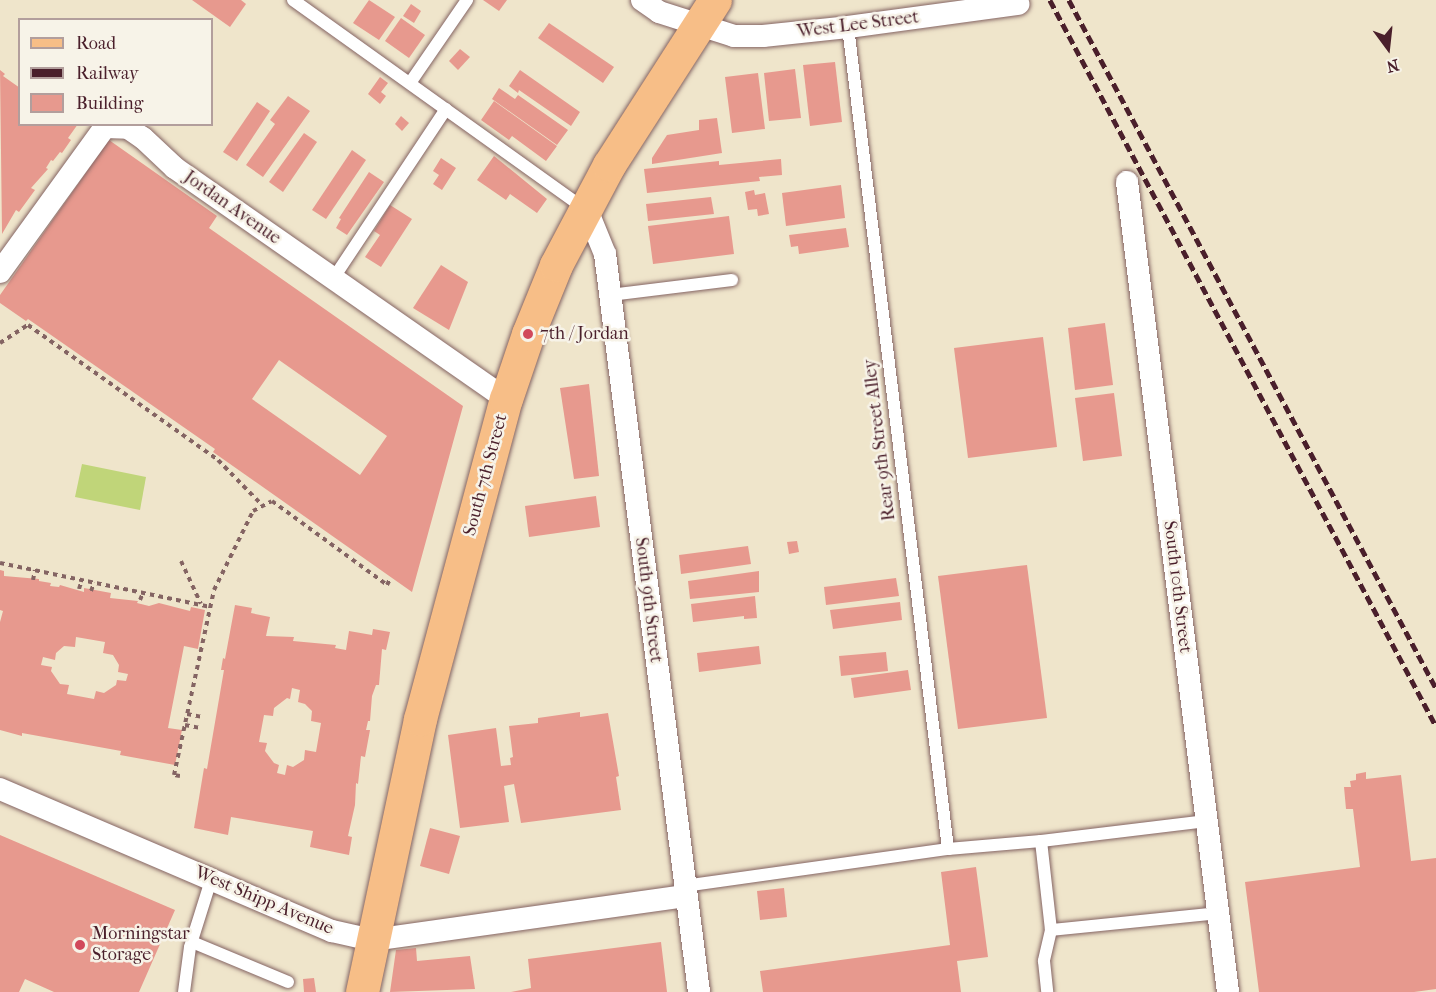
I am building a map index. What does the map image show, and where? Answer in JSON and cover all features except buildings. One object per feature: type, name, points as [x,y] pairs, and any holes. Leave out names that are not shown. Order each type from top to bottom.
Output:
[{"type":"main road","name":"South 7th Street","points":[[362,992],[420,719],[506,399],[528,334],[556,265],[609,165],[707,13]]},
{"type":"street","name":"West Lee Street","points":[[642,0],[659,12],[707,13],[734,36],[763,36],[848,27],[1018,4]]},
{"type":"street","name":"Jordan Avenue","points":[[0,272],[105,127],[128,128],[143,138],[175,168],[506,399]]},
{"type":"street","name":"South 10th Street","points":[[1127,182],[1228,992]]},
{"type":"street","name":"South 9th Street","points":[[587,210],[605,254],[684,891],[699,992]]},
{"type":"street","name":"West Shipp Avenue","points":[[0,789],[332,931],[372,940],[684,891]]},
{"type":"lane","points":[[292,0],[587,210]]},
{"type":"lane","points":[[410,83],[467,0]]},
{"type":"lane","name":"Rear 9th Street Alley","points":[[848,27],[948,849]]},
{"type":"lane","points":[[333,279],[446,109]]},
{"type":"lane","points":[[610,295],[732,280]]},
{"type":"lane","points":[[684,891],[948,849],[1041,841],[1207,821]]},
{"type":"lane","points":[[1041,841],[1052,930],[1044,961],[1047,992]]},
{"type":"lane","points":[[184,992],[192,942],[211,880]]},
{"type":"lane","points":[[1052,930],[1218,913]]},
{"type":"lane","points":[[192,942],[288,982]]},
{"type":"path","points":[[0,343],[28,325],[218,460],[263,506]]},
{"type":"path","points":[[180,776],[174,775],[214,590],[253,511],[272,501],[387,585],[390,579]]},
{"type":"path","points":[[181,561],[201,605]]},
{"type":"path","points":[[0,563],[210,607]]},
{"type":"path","points":[[33,580],[35,570]]},
{"type":"path","points":[[79,589],[82,580]]},
{"type":"path","points":[[91,591],[94,583]]},
{"type":"path","points":[[140,600],[143,593]]},
{"type":"path","points":[[187,714],[202,717]]},
{"type":"path","points":[[185,725],[200,728]]},
{"type":"green space","points":[[82,464],[146,477],[140,510],[75,497]]},
{"type":"railway","points":[[1050,0],[1436,726]]},
{"type":"railway","points":[[1069,0],[1436,688]]},
{"type":"place","name":"7th / Jordan","points":[[528,334]]},
{"type":"place","name":"Morningstar Storage","points":[[80,945]]}]
